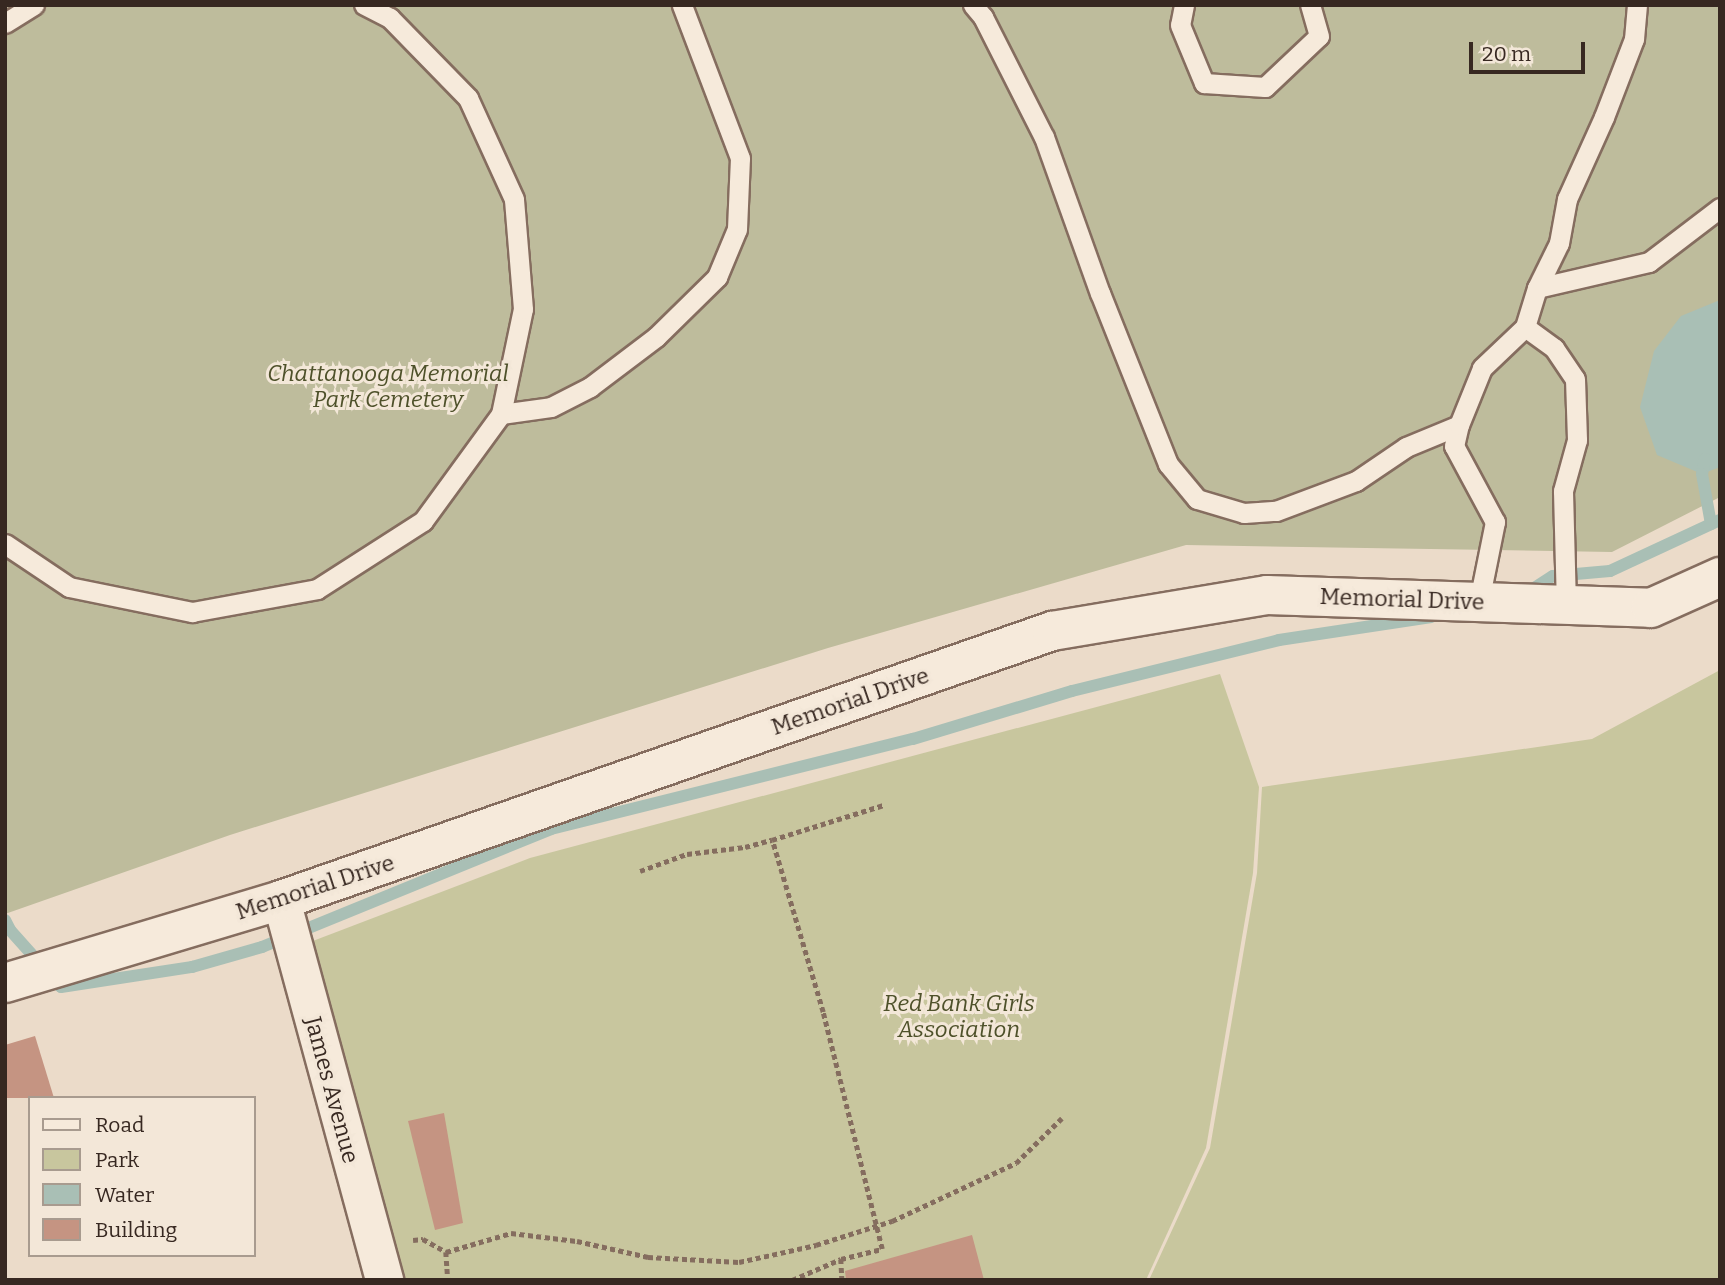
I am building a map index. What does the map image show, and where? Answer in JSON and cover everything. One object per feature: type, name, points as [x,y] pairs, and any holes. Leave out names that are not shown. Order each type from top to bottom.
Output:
[{"type":"street","name":"Memorial Drive","points":[[5,983],[281,900],[1052,631],[1267,595],[1651,608],[1720,577]]},
{"type":"street","name":"James Avenue","points":[[281,900],[384,1280]]},
{"type":"lane","points":[[5,23],[34,5]]},
{"type":"lane","points":[[5,544],[69,587],[192,612],[317,589],[423,521],[501,414],[523,309],[514,199],[468,97],[390,18],[364,5]]},
{"type":"lane","points":[[501,414],[551,407],[590,387],[656,337],[717,277],[737,229],[740,158],[682,5]]},
{"type":"lane","points":[[973,5],[983,17],[1044,137],[1100,293],[1168,464],[1196,499],[1244,513],[1276,511],[1356,481],[1406,447],[1459,425]]},
{"type":"lane","points":[[1184,5],[1180,25],[1204,83],[1265,87],[1319,36],[1310,5]]},
{"type":"lane","points":[[1479,601],[1495,522],[1454,446],[1459,425],[1482,368],[1525,327],[1537,288],[1559,243],[1567,199],[1604,117],[1634,39],[1637,5]]},
{"type":"lane","points":[[1537,288],[1649,262],[1720,208]]},
{"type":"lane","points":[[1525,327],[1554,348],[1576,379],[1577,440],[1563,491],[1566,604]]},
{"type":"path","points":[[640,871],[687,854],[744,848],[884,805]]},
{"type":"path","points":[[772,840],[823,1012],[882,1249],[841,1259],[792,1280]]},
{"type":"path","points":[[374,1243],[423,1239],[446,1252],[510,1233],[577,1241],[648,1257],[739,1262],[816,1245],[876,1226],[1016,1163],[1062,1118]]},
{"type":"path","points":[[446,1252],[448,1280]]},
{"type":"path","points":[[841,1259],[842,1280]]},
{"type":"green space","name":"Chattanooga Memorial Park Cemetery","points":[[5,5],[1720,5],[1720,497],[1612,552],[1186,545],[828,648],[230,835],[5,914]]},
{"type":"green space","points":[[1720,670],[1720,1280],[1149,1280],[1210,1148],[1257,873],[1262,787],[1592,739]]},
{"type":"green space","name":"Red Bank Girls Association","points":[[1220,674],[1259,787],[1253,873],[1206,1148],[1146,1280],[395,1280],[305,944],[530,858]]},
{"type":"water","points":[[1720,300],[1720,467],[1702,474],[1657,455],[1640,407],[1654,351],[1681,316]]},
{"type":"building","points":[[35,1036],[53,1096],[5,1098],[5,1045]]},
{"type":"building","points":[[444,1113],[463,1223],[435,1230],[408,1121]]},
{"type":"building","points":[[972,1235],[984,1280],[846,1280],[845,1271]]},
{"type":"waterway","points":[[1705,459],[1702,474],[1711,524]]},
{"type":"waterway","points":[[1525,594],[1553,576],[1610,571],[1720,520]]},
{"type":"waterway","points":[[5,920],[10,930],[61,987],[192,967],[262,947],[551,829],[913,739],[1072,691],[1279,640],[1431,617]]}]
